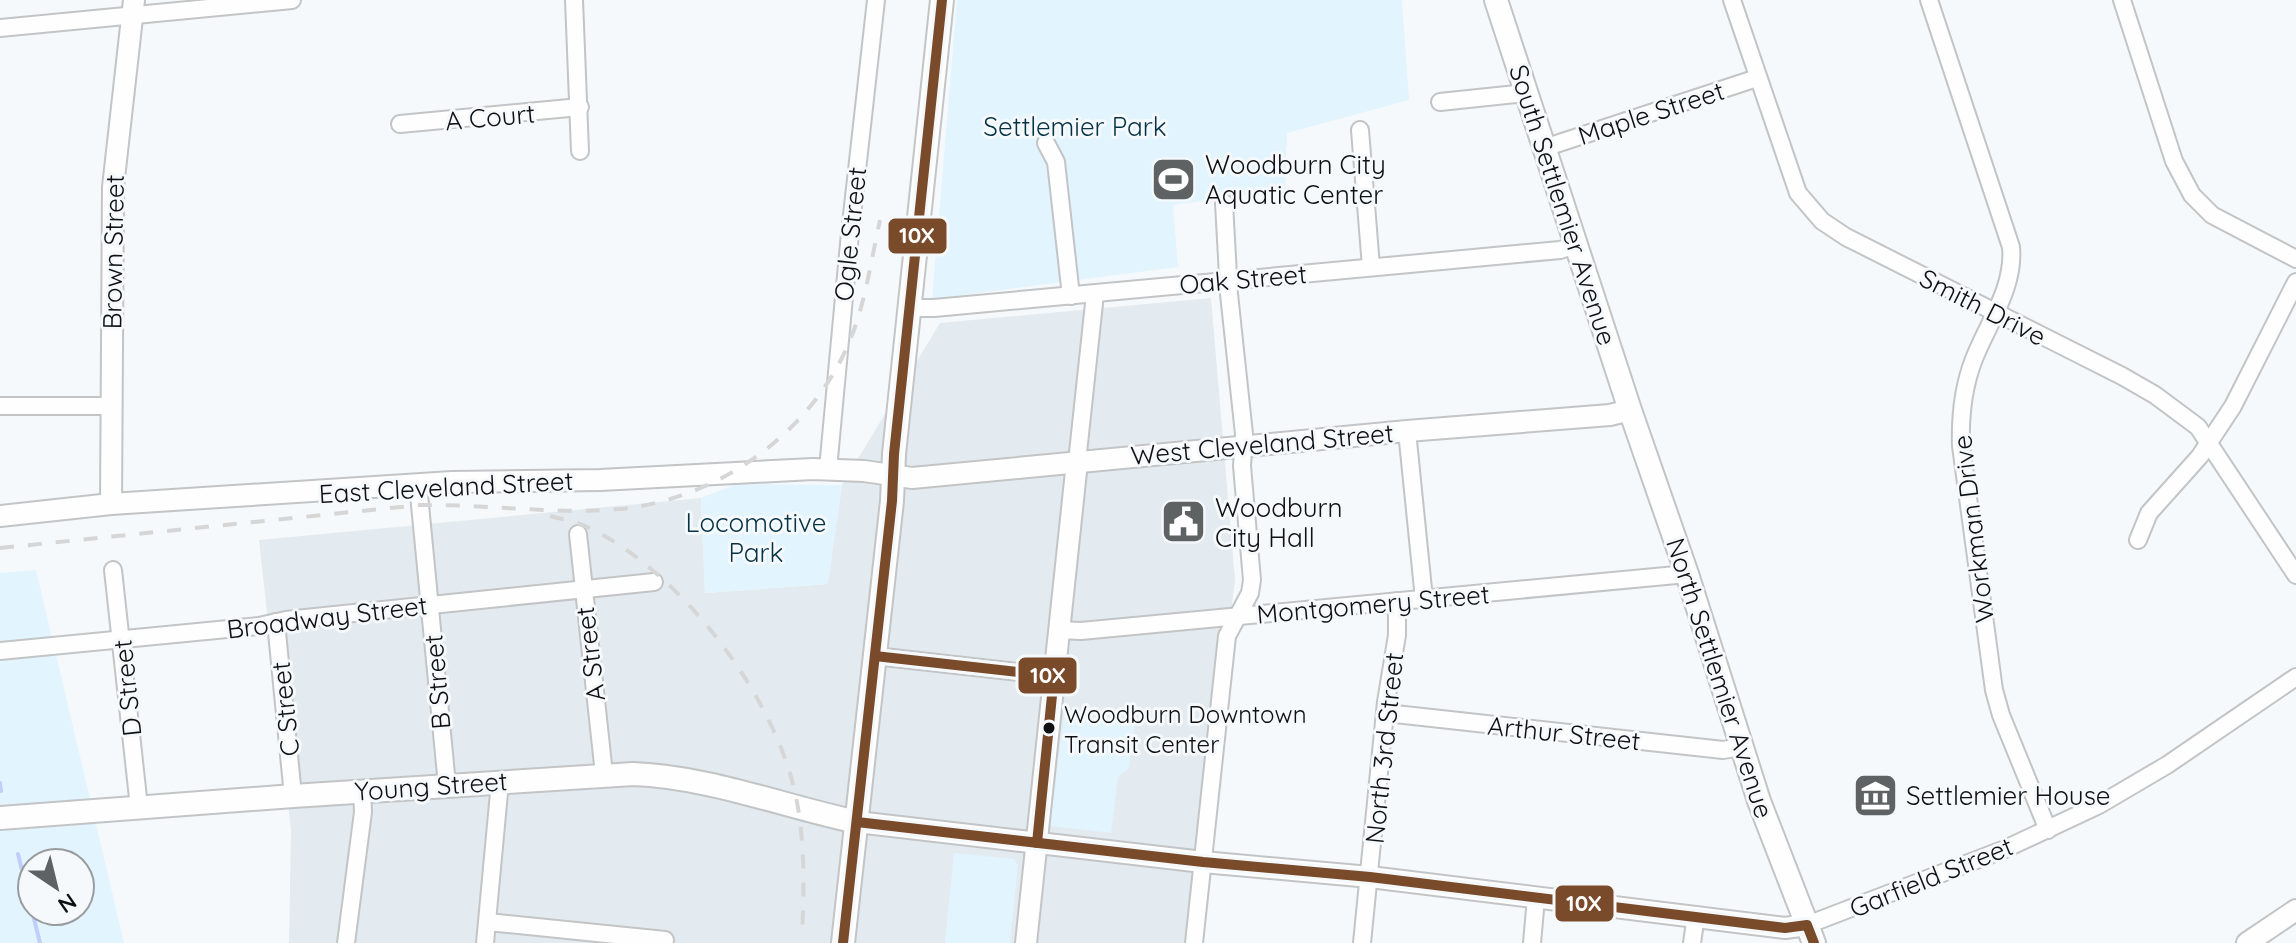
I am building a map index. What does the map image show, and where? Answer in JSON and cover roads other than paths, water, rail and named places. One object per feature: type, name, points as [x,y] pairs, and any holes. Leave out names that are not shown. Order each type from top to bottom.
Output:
[{"type":"main road","points":[[843,943],[942,0]]},
{"type":"main road","name":"South Settlemier Avenue","points":[[1496,0],[1630,410]]},
{"type":"main road","name":"North Settlemier Avenue","points":[[1630,410],[1772,837],[1811,934]]},
{"type":"main road","name":"Young Street","points":[[0,818],[604,774],[654,775],[687,780],[857,822]]},
{"type":"street","points":[[0,28],[133,8],[292,0]]},
{"type":"street","points":[[574,0],[580,151]]},
{"type":"street","name":"Ogle Street","points":[[828,469],[848,247],[876,0]]},
{"type":"street","name":"Smith Drive","points":[[1732,0],[1793,183],[1811,211],[1846,237],[2155,395],[2189,420],[2209,443],[2296,575]]},
{"type":"street","name":"Workman Drive","points":[[1929,0],[2011,247],[2009,277],[1968,376],[1961,411],[1961,446],[1994,690],[2048,830]]},
{"type":"street","points":[[2122,0],[2174,161],[2192,195],[2212,215],[2296,259]]},
{"type":"street","name":"Brown Street","points":[[111,504],[113,187],[133,8]]},
{"type":"street","name":"Maple Street","points":[[1544,148],[1757,78]]},
{"type":"street","points":[[1440,102],[1526,93]]},
{"type":"street","name":"A Court","points":[[400,124],[580,107]]},
{"type":"street","points":[[1360,130],[1371,267]]},
{"type":"street","points":[[1046,143],[1056,162],[1071,296]]},
{"type":"street","points":[[1194,943],[1227,636],[1250,593],[1252,580],[1242,466],[1244,434],[1228,279],[1224,203]]},
{"type":"street","name":"Oak Street","points":[[909,308],[1095,294],[1228,279],[1560,250],[1576,245]]},
{"type":"street","points":[[2138,540],[2149,513],[2209,443],[2233,406],[2296,282]]},
{"type":"street","points":[[1026,943],[1095,294]]},
{"type":"street","points":[[0,406],[110,406]]},
{"type":"street","name":"West Cleveland Street","points":[[893,476],[912,478],[1615,414],[1630,410]]},
{"type":"street","points":[[1407,431],[1424,599]]},
{"type":"street","name":"East Cleveland Street","points":[[0,516],[111,504],[418,484],[600,480],[828,469],[893,476]]},
{"type":"street","name":"B Street","points":[[418,484],[447,785]]},
{"type":"street","name":"A Street","points":[[578,534],[604,774]]},
{"type":"street","name":"D Street","points":[[113,570],[123,639],[139,807]]},
{"type":"street","name":"Montgomery Street","points":[[1059,630],[1081,631],[1687,574]]},
{"type":"street","name":"Broadway Street","points":[[0,651],[654,582]]},
{"type":"street","name":"North 3rd Street","points":[[1362,943],[1397,635],[1397,601]]},
{"type":"street","name":"C Street","points":[[276,622],[293,796]]},
{"type":"street","points":[[875,656],[1054,676]]},
{"type":"street","name":"Garfield Street","points":[[857,822],[1696,915],[1811,934],[2099,805],[2167,765],[2296,677]]},
{"type":"street","name":"Arthur Street","points":[[1386,713],[1723,750],[1741,747]]},
{"type":"street","points":[[485,943],[500,782]]},
{"type":"street","points":[[346,943],[363,812],[362,791]]},
{"type":"street","points":[[1532,943],[1536,898]]},
{"type":"street","points":[[2247,943],[2296,910]]},
{"type":"street","points":[[1692,943],[1696,915]]},
{"type":"street","points":[[488,922],[665,940]]},
{"type":"waterway","points":[[0,783],[1,791]]},
{"type":"waterway","points":[[36,927],[40,943]]},
{"type":"railway","points":[[0,548],[420,505],[571,511],[621,509],[659,502],[696,490],[731,473],[764,451],[819,396],[839,363],[855,327],[880,220]]},
{"type":"railway","points":[[550,516],[585,526],[621,546],[657,574],[691,607],[722,644],[749,685],[772,726],[788,768],[798,808],[802,840],[802,936]]},
{"type":"place","name":"Woodburn City Aquatic Center","points":[[1174,179]]},
{"type":"place","name":"Woodburn City Hall","points":[[1184,522]]},
{"type":"place","name":"Woodburn Downtown Transit Center","points":[[1049,728]]},
{"type":"place","name":"Settlemier House","points":[[1875,795]]},
{"type":"park label","name":"Settlemier Park","points":[[1075,126]]},
{"type":"park label","name":"Locomotive Park","points":[[756,537]]}]
